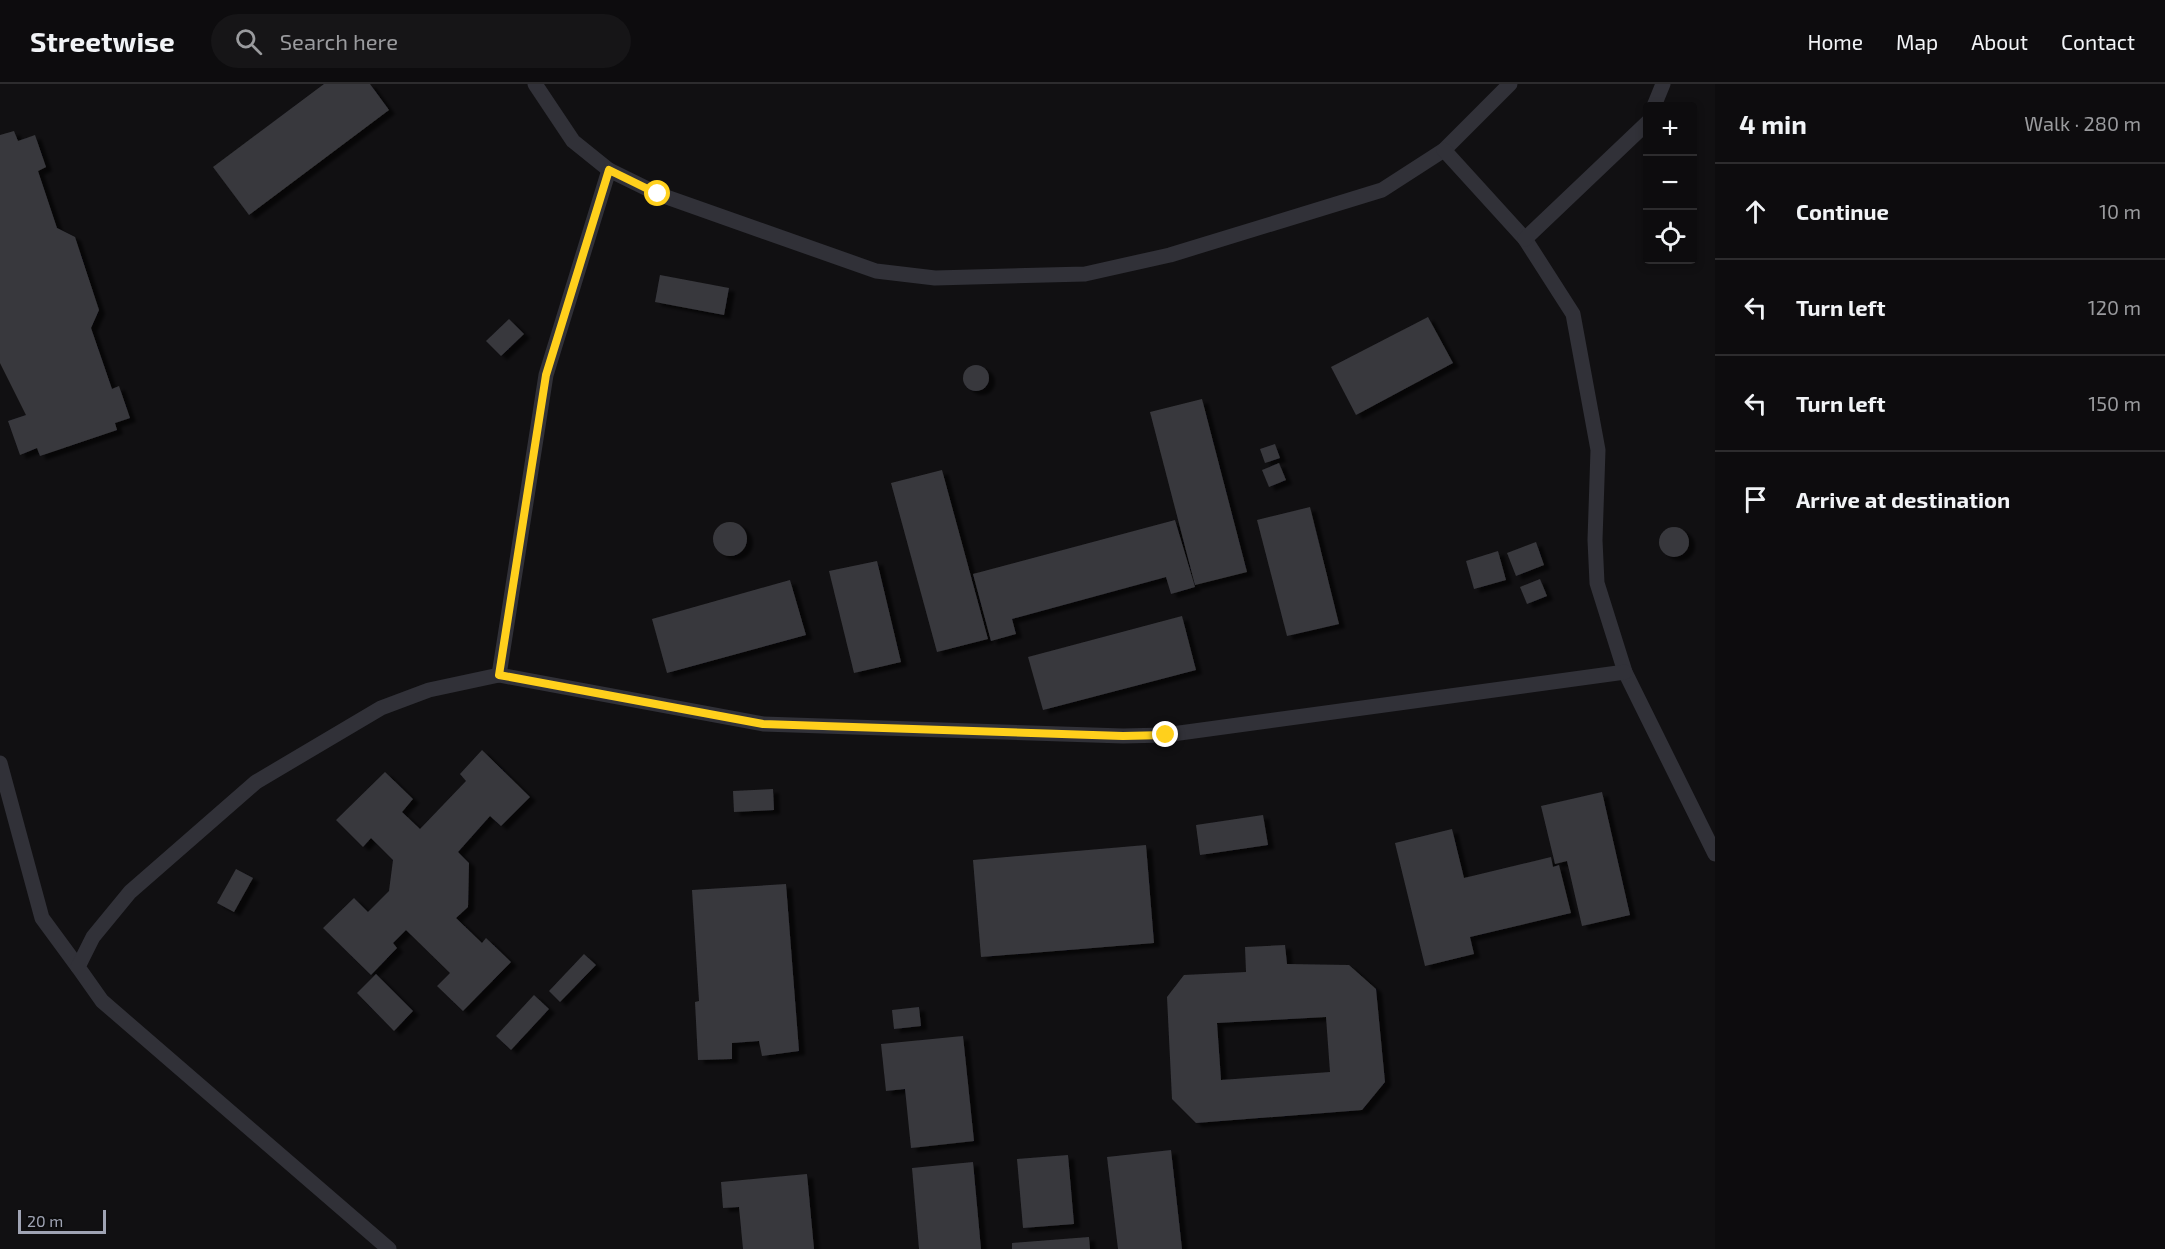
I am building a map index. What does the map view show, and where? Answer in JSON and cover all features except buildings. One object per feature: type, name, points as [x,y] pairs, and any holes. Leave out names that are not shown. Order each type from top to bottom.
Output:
[{"type":"lane","points":[[535,84],[573,141],[609,170],[658,194],[876,271],[935,278],[1085,274],[1170,255],[1382,190],[1444,150],[1510,84]]},
{"type":"lane","points":[[1656,102],[1663,84]]},
{"type":"lane","points":[[1525,239],[1643,126]]},
{"type":"lane","points":[[1444,150],[1525,239],[1572,314],[1598,450],[1595,540],[1598,583],[1625,672],[1715,854]]},
{"type":"lane","points":[[499,675],[546,375],[609,170]]},
{"type":"lane","points":[[78,968],[93,937],[130,892],[256,782],[381,708],[429,690],[499,675],[763,724],[1123,736],[1166,735],[1625,672]]},
{"type":"lane","points":[[0,763],[42,918],[102,1001],[389,1249]]},
{"type":"route","points":[[658,194],[609,170],[546,375],[499,675],[763,724],[1123,736],[1166,735]]}]
